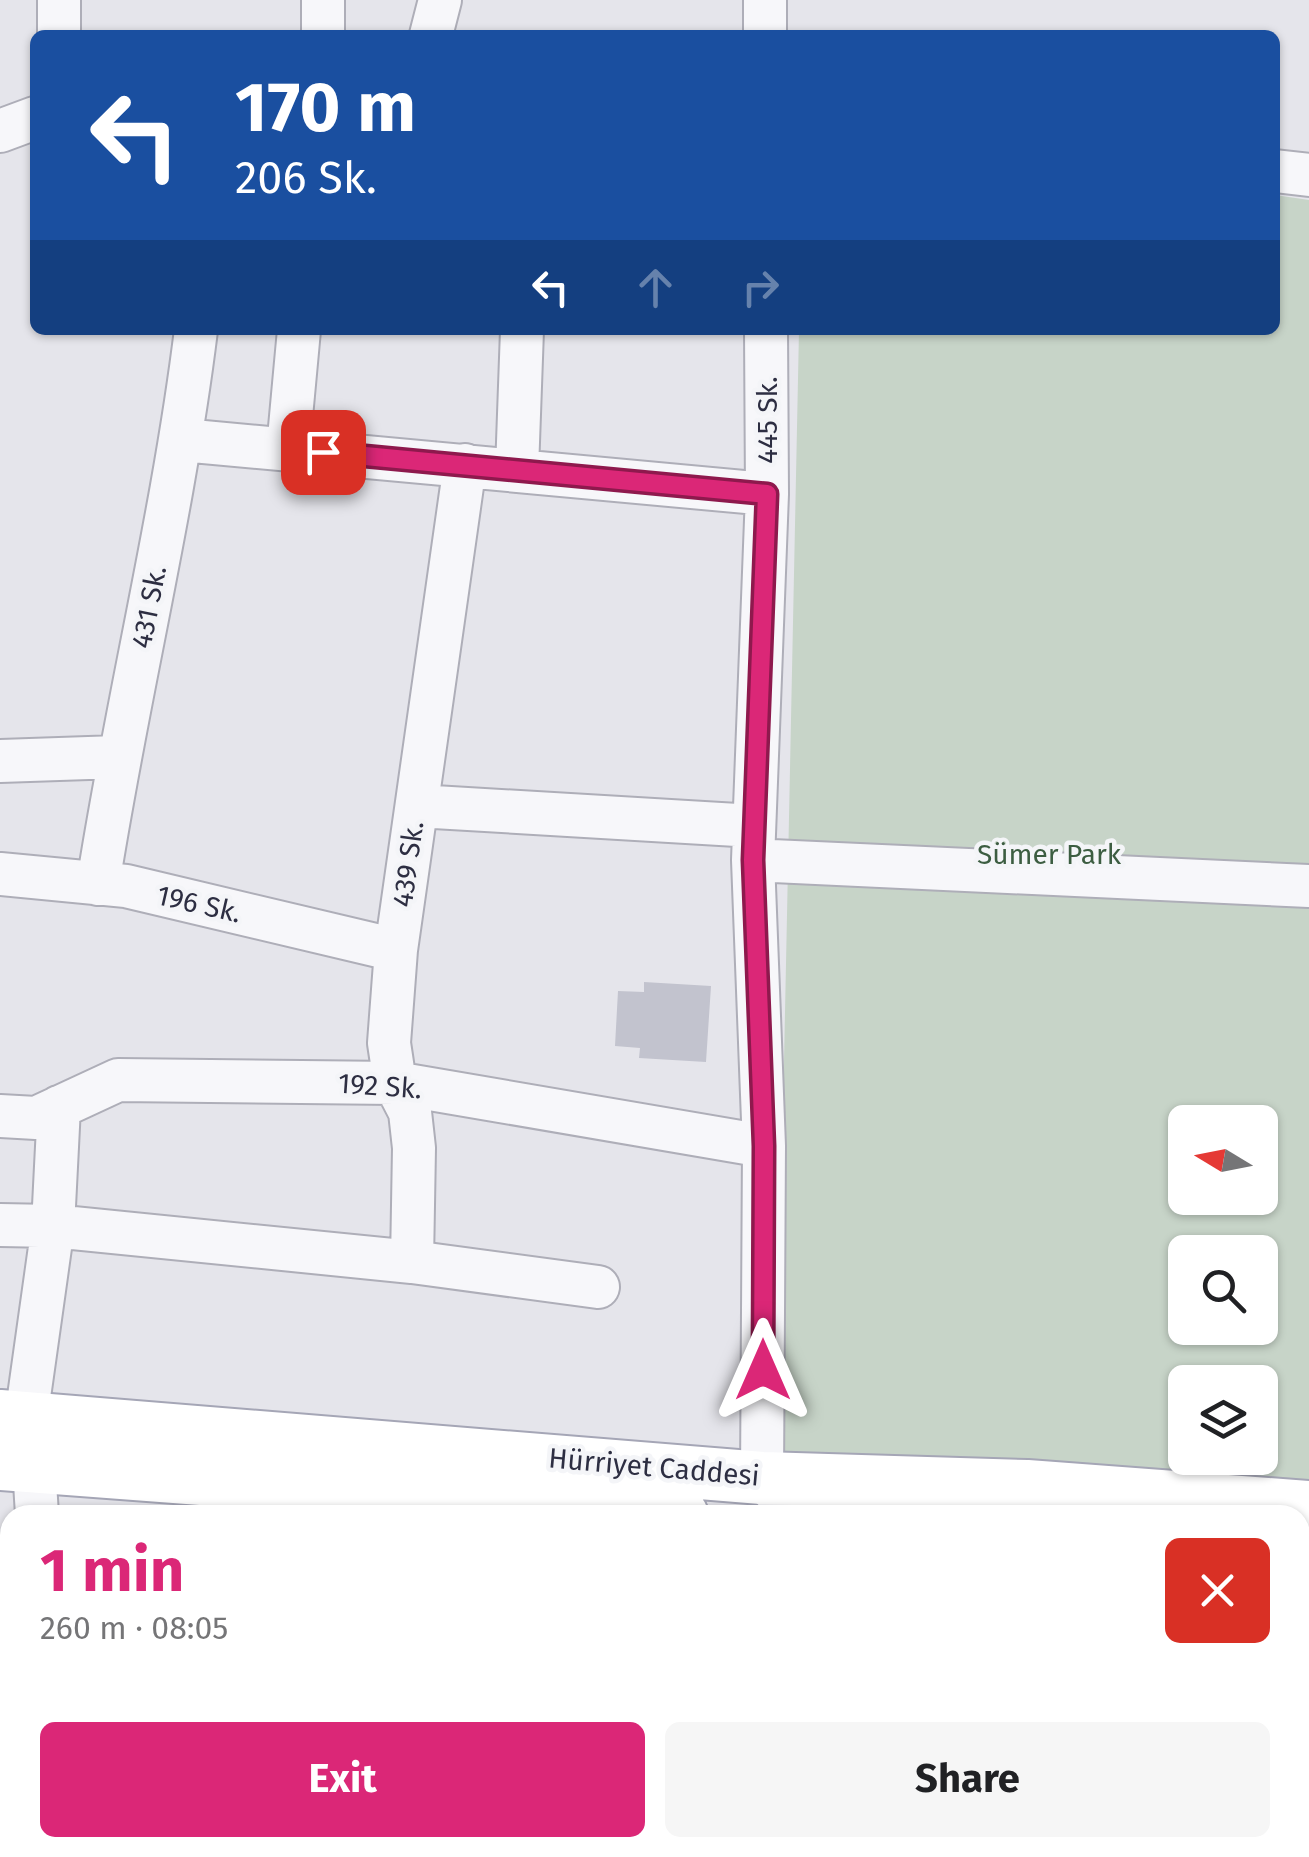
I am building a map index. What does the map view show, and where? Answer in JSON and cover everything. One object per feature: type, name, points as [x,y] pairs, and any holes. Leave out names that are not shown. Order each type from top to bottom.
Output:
[{"type":"main road","name":"Hürriyet Caddesi","points":[[20,1456],[1027,1486],[1295,1505]]},
{"type":"main road","name":"Hürriyet Caddesi","points":[[20,1456],[570,1505]]},
{"type":"street","points":[[59,0],[59,30]]},
{"type":"street","points":[[322,0],[322,30]]},
{"type":"street","points":[[432,30],[440,0]]},
{"type":"street","points":[[765,0],[765,30]]},
{"type":"street","points":[[0,131],[30,120]]},
{"type":"street","points":[[1280,172],[1309,175]]},
{"type":"street","name":"431 Sk.","points":[[98,884],[118,757],[182,440],[195,335]]},
{"type":"street","points":[[288,449],[299,335]]},
{"type":"street","points":[[517,470],[522,335]]},
{"type":"street","name":"445 Sk.","points":[[762,1478],[764,1146],[753,843],[767,494],[766,335]]},
{"type":"street","points":[[182,440],[767,494]]},
{"type":"street","name":"439 Sk.","points":[[412,1262],[414,1148],[410,1112],[395,1082],[389,1043],[396,950],[465,465]]},
{"type":"street","points":[[0,761],[118,757]]},
{"type":"street","points":[[416,806],[753,843],[1309,886]]},
{"type":"street","name":"196 Sk.","points":[[0,874],[126,886],[396,950]]},
{"type":"street","name":"192 Sk.","points":[[0,1116],[36,1118],[118,1080],[395,1082],[764,1146]]},
{"type":"street","points":[[20,1456],[53,1226],[59,1107]]},
{"type":"street","points":[[0,1225],[53,1226],[412,1262],[598,1287]]},
{"type":"street","points":[[762,1478],[788,1505]]},
{"type":"green space","name":"Sümer Park","points":[[1280,196],[1309,200],[1309,1485],[776,1451],[799,335],[1280,335]]},
{"type":"building","points":[[644,982],[711,986],[706,1062],[639,1058],[640,1048],[615,1046],[618,991],[644,992]]},
{"type":"route","points":[[323,452],[767,494],[753,860],[764,1146],[763,1370]]}]
